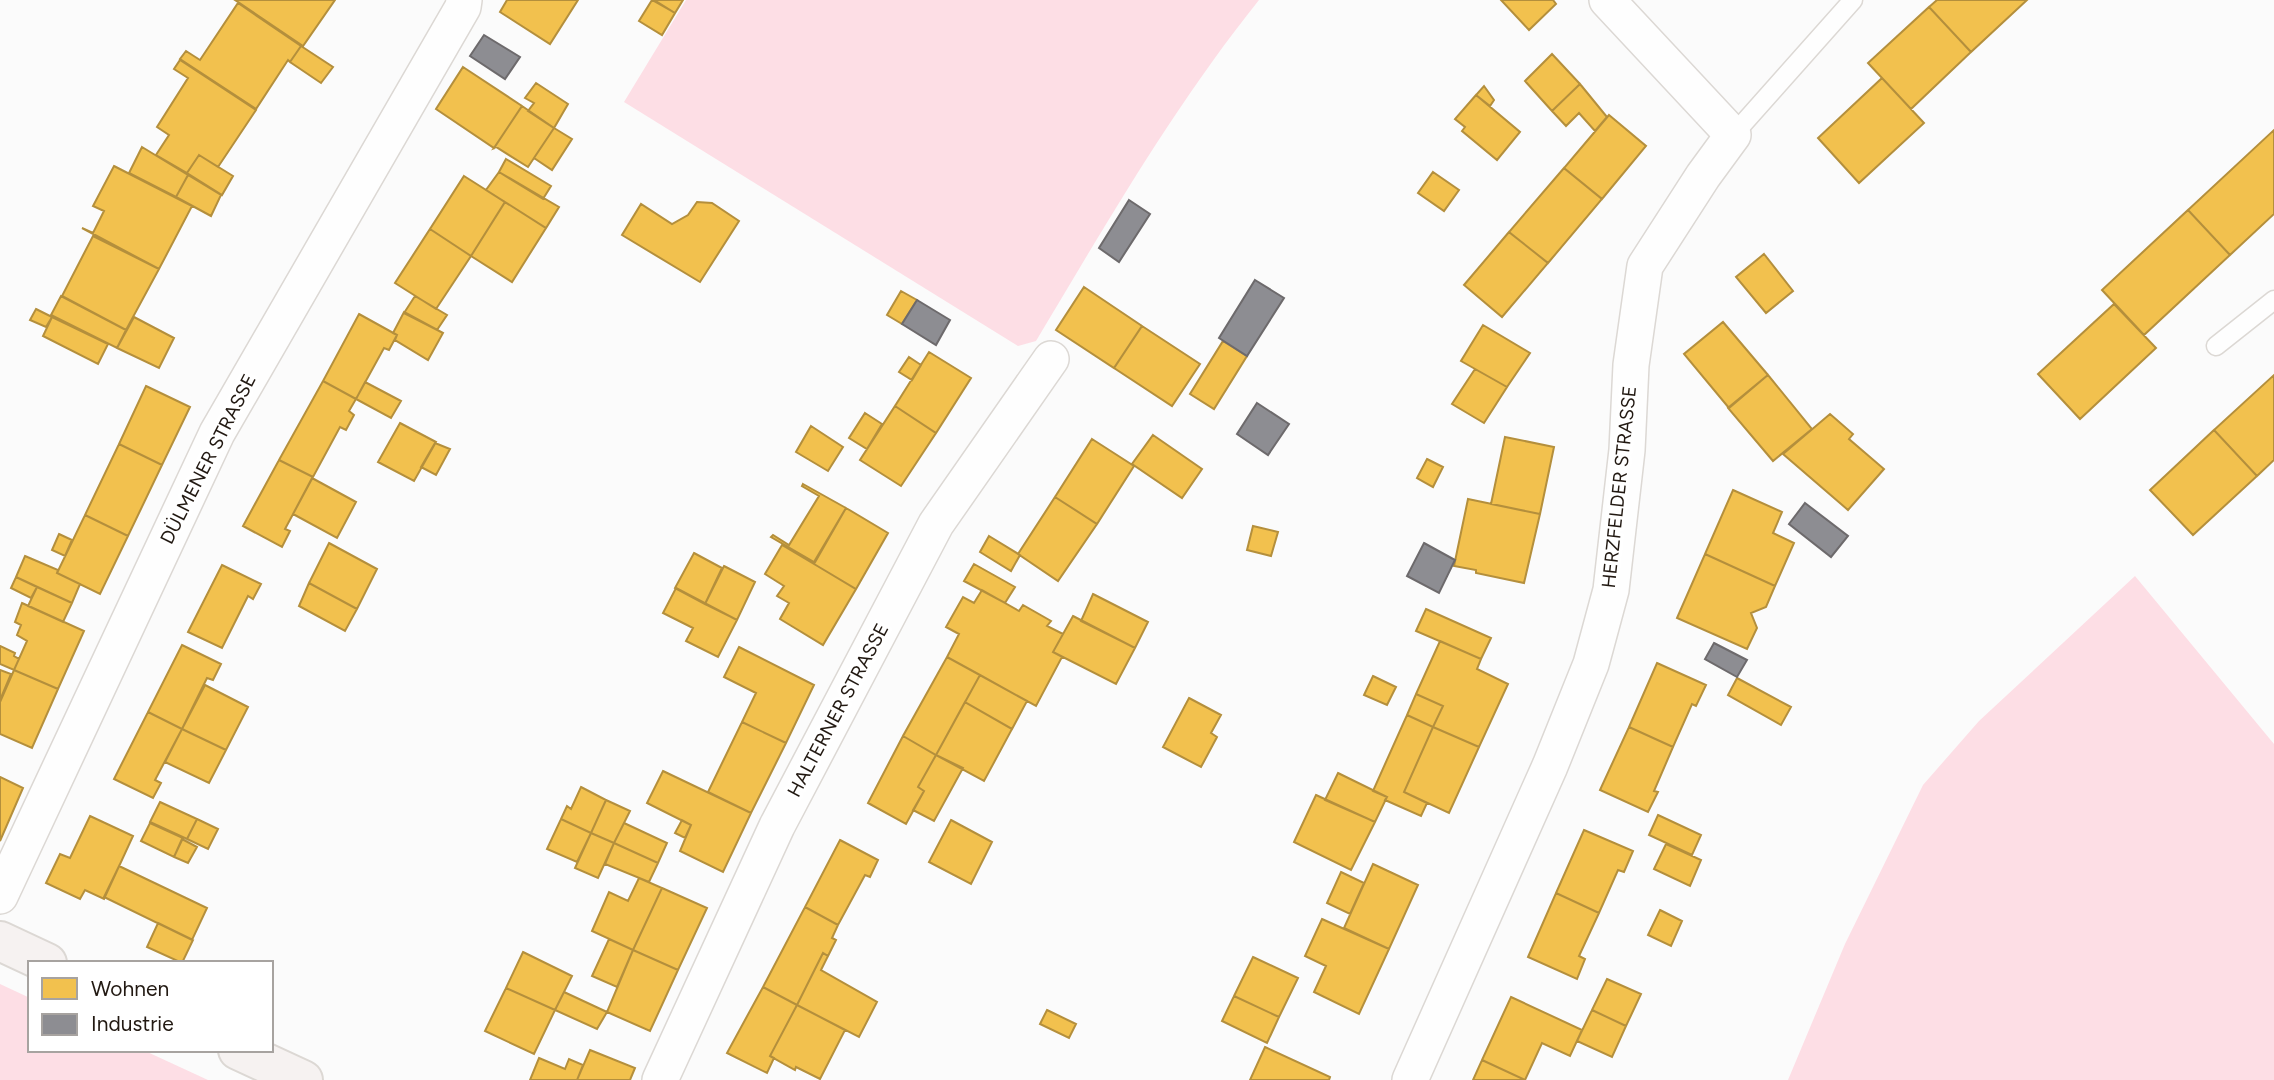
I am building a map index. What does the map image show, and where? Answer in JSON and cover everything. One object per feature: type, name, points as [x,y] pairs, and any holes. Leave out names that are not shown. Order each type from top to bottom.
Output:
[{"type":"street","name":"DÜLMENER STRASSE","points":[[0,896],[217,433],[463,7],[464,0]]},
{"type":"street","points":[[1607,0],[1733,135]]},
{"type":"street","name":"HERZFELDER STRASSE","points":[[1410,1080],[1550,766],[1591,664],[1611,590],[1627,450],[1631,365],[1645,266],[1733,135]]},
{"type":"street","name":"HALTERNER STRASSE","points":[[660,1080],[776,826],[936,524],[1051,359]]},
{"type":"street","points":[[0,941],[43,961]]},
{"type":"street","points":[[242,1052],[303,1080]]},
{"type":"lane","points":[[1733,135],[1853,0]]},
{"type":"lane","points":[[2216,346],[2274,300]]},
{"type":"shaded area","points":[[686,0],[1259,0],[1170,124],[1036,341],[1018,346],[624,102]]},
{"type":"shaded area","points":[[2135,576],[2274,744],[2274,1080],[1788,1080],[1845,944],[1923,785],[1979,721]]},
{"type":"shaded area","points":[[0,984],[28,997],[28,1052],[147,1052],[208,1080],[0,1080]]},
{"type":"building: Wohnen","points":[[235,0],[335,0],[303,46]]},
{"type":"building: Wohnen","points":[[507,0],[578,0],[550,44],[500,12]]},
{"type":"building: Wohnen","points":[[652,0],[675,13],[662,35],[639,21]]},
{"type":"building: Wohnen","points":[[654,0],[683,0],[675,13]]},
{"type":"building: Wohnen","points":[[1501,0],[1553,0],[1556,4],[1529,30]]},
{"type":"building: Wohnen","points":[[1937,0],[2027,0],[1971,52],[1929,7]]},
{"type":"building: Wohnen","points":[[238,3],[301,46],[290,62],[288,60],[256,109],[180,59],[186,51],[200,60]]},
{"type":"building: Wohnen","points":[[1929,7],[1971,52],[1911,109],[1868,63]]},
{"type":"building: Wohnen","points":[[301,46],[333,67],[321,83],[290,62]]},
{"type":"building: Wohnen","points":[[1552,54],[1580,84],[1552,111],[1525,81]]},
{"type":"building: Wohnen","points":[[180,60],[256,110],[218,167],[199,155],[187,173],[156,155],[169,135],[157,127],[188,78],[174,69]]},
{"type":"building: Wohnen","points":[[463,67],[522,106],[494,148],[436,109]]},
{"type":"building: Wohnen","points":[[1882,78],[1924,123],[1859,183],[1818,138]]},
{"type":"building: Wohnen","points":[[536,83],[568,104],[554,128],[528,111],[534,103],[525,98]]},
{"type":"building: Wohnen","points":[[1580,84],[1607,117],[1595,131],[1579,113],[1566,126],[1552,111]]},
{"type":"building: Wohnen","points":[[1484,86],[1494,100],[1490,106],[1476,95]]},
{"type":"building: Wohnen","points":[[1476,95],[1520,132],[1497,160],[1462,131],[1465,127],[1455,119]]},
{"type":"building: Wohnen","points":[[522,106],[554,128],[528,167],[494,148]]},
{"type":"building: Wohnen","points":[[1609,115],[1646,146],[1602,199],[1564,168]]},
{"type":"building: Wohnen","points":[[554,128],[572,139],[552,170],[534,158]]},
{"type":"building: Wohnen","points":[[2274,130],[2274,214],[2230,255],[2188,210]]},
{"type":"building: Wohnen","points":[[142,147],[188,175],[176,197],[129,173]]},
{"type":"building: Wohnen","points":[[199,155],[233,176],[222,195],[187,173]]},
{"type":"building: Wohnen","points":[[506,159],[551,186],[543,199],[499,172]]},
{"type":"building: Wohnen","points":[[114,166],[192,206],[159,269],[82,228],[93,233],[104,211],[93,206]]},
{"type":"building: Wohnen","points":[[1564,168],[1602,199],[1548,263],[1509,232]]},
{"type":"building: Wohnen","points":[[499,172],[559,207],[546,228],[486,190]]},
{"type":"building: Wohnen","points":[[1433,172],[1459,190],[1444,211],[1418,193]]},
{"type":"building: Wohnen","points":[[188,175],[221,195],[211,216],[176,197]]},
{"type":"building: Wohnen","points":[[464,176],[505,202],[471,256],[430,229]]},
{"type":"building: Wohnen","points":[[505,202],[546,228],[512,282],[471,256]]},
{"type":"building: Wohnen","points":[[697,202],[712,203],[739,221],[700,282],[622,235],[641,204],[672,224],[688,215]]},
{"type":"building: Wohnen","points":[[2188,210],[2230,255],[2144,335],[2102,290]]},
{"type":"building: Wohnen","points":[[430,229],[471,256],[436,309],[395,283]]},
{"type":"building: Wohnen","points":[[1509,232],[1548,263],[1502,317],[1464,285]]},
{"type":"building: Wohnen","points":[[93,236],[159,269],[126,330],[62,296]]},
{"type":"building: Wohnen","points":[[1764,254],[1793,291],[1766,313],[1736,277]]},
{"type":"building: Wohnen","points":[[1084,287],[1142,326],[1114,368],[1056,330]]},
{"type":"building: Wohnen","points":[[901,291],[917,300],[902,324],[887,315]]},
{"type":"building: Wohnen","points":[[61,296],[126,330],[117,348],[51,315]]},
{"type":"building: Wohnen","points":[[415,296],[447,315],[437,330],[404,313]]},
{"type":"building: Wohnen","points":[[2114,304],[2156,348],[2080,419],[2038,374]]},
{"type":"building: Wohnen","points":[[36,309],[52,317],[46,327],[30,320]]},
{"type":"building: Wohnen","points":[[404,312],[443,333],[428,360],[395,340],[397,335],[393,333]]},
{"type":"building: Wohnen","points":[[359,314],[397,335],[389,350],[384,348],[356,399],[323,381]]},
{"type":"building: Wohnen","points":[[52,317],[108,344],[98,364],[43,336]]},
{"type":"building: Wohnen","points":[[134,317],[174,338],[159,368],[117,348]]},
{"type":"building: Wohnen","points":[[1723,322],[1768,375],[1729,408],[1684,354]]},
{"type":"building: Wohnen","points":[[1483,325],[1530,353],[1507,387],[1461,361]]},
{"type":"building: Wohnen","points":[[1142,326],[1200,364],[1172,406],[1114,368]]},
{"type":"building: Wohnen","points":[[1223,341],[1247,356],[1214,409],[1190,394]]},
{"type":"building: Wohnen","points":[[929,352],[971,378],[936,433],[895,406]]},
{"type":"building: Wohnen","points":[[909,357],[921,365],[912,380],[899,372]]},
{"type":"building: Wohnen","points":[[1475,369],[1507,387],[1484,423],[1452,404]]},
{"type":"building: Wohnen","points":[[1768,375],[1812,429],[1773,461],[1728,408]]},
{"type":"building: Wohnen","points":[[2274,375],[2274,460],[2257,476],[2214,430]]},
{"type":"building: Wohnen","points":[[323,381],[356,399],[349,411],[354,415],[346,430],[340,427],[313,477],[279,460]]},
{"type":"building: Wohnen","points":[[365,382],[401,401],[391,418],[356,399]]},
{"type":"building: Wohnen","points":[[146,386],[190,407],[162,465],[119,444]]},
{"type":"building: Wohnen","points":[[895,406],[936,433],[901,486],[860,460]]},
{"type":"building: Wohnen","points":[[865,413],[882,424],[867,449],[849,438]]},
{"type":"building: Wohnen","points":[[1830,414],[1853,434],[1849,439],[1884,469],[1848,510],[1783,454]]},
{"type":"building: Wohnen","points":[[400,423],[436,442],[414,481],[378,462]]},
{"type":"building: Wohnen","points":[[811,426],[843,447],[828,471],[796,452]]},
{"type":"building: Wohnen","points":[[2214,430],[2257,476],[2193,535],[2150,490]]},
{"type":"building: Wohnen","points":[[1153,435],[1202,469],[1182,498],[1132,464]]},
{"type":"building: Wohnen","points":[[1505,437],[1554,447],[1540,514],[1491,504]]},
{"type":"building: Wohnen","points":[[1092,439],[1134,466],[1097,524],[1055,497]]},
{"type":"building: Wohnen","points":[[435,443],[450,449],[436,475],[421,467]]},
{"type":"building: Wohnen","points":[[119,444],[162,465],[128,536],[85,515]]},
{"type":"building: Wohnen","points":[[1427,459],[1443,467],[1433,487],[1417,478]]},
{"type":"building: Wohnen","points":[[279,460],[313,477],[285,529],[290,531],[282,547],[243,526]]},
{"type":"building: Wohnen","points":[[312,478],[356,502],[337,538],[293,514]]},
{"type":"building: Wohnen","points":[[803,484],[846,508],[814,562],[771,537],[773,535],[789,545],[819,496],[802,486]]},
{"type":"building: Wohnen","points":[[1733,490],[1782,512],[1773,533],[1794,543],[1775,586],[1705,554]]},
{"type":"building: Wohnen","points":[[1055,497],[1097,524],[1058,581],[1018,554]]},
{"type":"building: Wohnen","points":[[1468,499],[1540,514],[1524,583],[1454,566]]},
{"type":"building: Wohnen","points":[[846,508],[888,533],[856,589],[814,564]]},
{"type":"building: Wohnen","points":[[85,515],[128,536],[100,594],[57,573]]},
{"type":"building: Wohnen","points":[[1253,526],[1278,532],[1271,556],[1247,550]]},
{"type":"building: Wohnen","points":[[59,534],[72,540],[65,556],[52,550]]},
{"type":"building: Wohnen","points":[[989,536],[1020,555],[1011,571],[980,552]]},
{"type":"building: Wohnen","points":[[329,543],[377,569],[357,609],[309,583]]},
{"type":"building: Wohnen","points":[[782,545],[856,589],[823,645],[780,619],[789,603],[777,596],[784,586],[765,574]]},
{"type":"building: Wohnen","points":[[694,553],[722,568],[705,604],[675,588]]},
{"type":"building: Wohnen","points":[[1705,554],[1775,586],[1766,607],[1751,613],[1757,628],[1747,649],[1677,618]]},
{"type":"building: Wohnen","points":[[25,556],[58,570],[57,573],[80,584],[72,603],[16,577]]},
{"type":"building: Wohnen","points":[[974,564],[1015,587],[1005,603],[964,581]]},
{"type":"building: Wohnen","points":[[222,565],[261,584],[253,599],[248,596],[222,648],[188,632]]},
{"type":"building: Wohnen","points":[[724,566],[755,582],[737,620],[705,604]]},
{"type":"building: Wohnen","points":[[16,577],[37,587],[31,598],[11,588]]},
{"type":"building: Wohnen","points":[[309,583],[357,609],[345,631],[299,606]]},
{"type":"building: Wohnen","points":[[37,587],[72,603],[63,622],[28,606]]},
{"type":"building: Wohnen","points":[[676,588],[737,620],[718,657],[686,641],[693,628],[663,613]]},
{"type":"building: Wohnen","points":[[982,590],[1019,611],[1023,605],[1051,621],[1047,626],[1063,634],[1053,652],[1062,657],[1036,706],[947,657],[959,634],[946,627],[963,597],[974,603]]},
{"type":"building: Wohnen","points":[[1093,594],[1148,622],[1135,648],[1081,621]]},
{"type":"building: Wohnen","points":[[22,603],[84,631],[58,689],[14,670],[27,641],[17,635],[21,625],[15,622]]},
{"type":"building: Wohnen","points":[[1426,609],[1491,638],[1481,659],[1416,631]]},
{"type":"building: Wohnen","points":[[1073,616],[1135,648],[1116,684],[1053,652]]},
{"type":"building: Wohnen","points":[[1440,641],[1481,659],[1477,669],[1508,684],[1479,747],[1433,727],[1443,706],[1416,694]]},
{"type":"building: Wohnen","points":[[182,645],[221,664],[213,680],[207,678],[182,729],[148,712]]},
{"type":"building: Wohnen","points":[[0,646],[15,653],[14,656],[19,659],[14,670],[0,664]]},
{"type":"building: Wohnen","points":[[739,647],[814,685],[786,743],[742,722],[756,693],[724,677]]},
{"type":"building: Wohnen","points":[[947,657],[980,675],[936,755],[903,736]]},
{"type":"building: Wohnen","points":[[1657,663],[1706,685],[1696,706],[1692,704],[1673,747],[1629,727]]},
{"type":"building: Wohnen","points":[[0,670],[11,674],[0,700]]},
{"type":"building: Wohnen","points":[[14,670],[58,689],[32,748],[0,734],[0,702]]},
{"type":"building: Wohnen","points":[[980,675],[1027,701],[1012,729],[965,702]]},
{"type":"building: Wohnen","points":[[1373,676],[1396,687],[1387,705],[1364,695]]},
{"type":"building: Wohnen","points":[[1737,678],[1791,707],[1781,725],[1728,695]]},
{"type":"building: Wohnen","points":[[205,685],[248,707],[226,750],[182,729]]},
{"type":"building: Wohnen","points":[[1416,694],[1443,706],[1433,727],[1407,715]]},
{"type":"building: Wohnen","points":[[1189,698],[1221,715],[1211,733],[1217,737],[1201,767],[1163,747]]},
{"type":"building: Wohnen","points":[[965,702],[1012,729],[984,781],[936,755]]},
{"type":"building: Wohnen","points":[[148,712],[182,729],[155,780],[161,783],[153,798],[114,779]]},
{"type":"building: Wohnen","points":[[1407,715],[1433,727],[1404,792],[1427,803],[1421,816],[1385,800],[1387,797],[1373,791]]},
{"type":"building: Wohnen","points":[[742,722],[786,743],[751,813],[708,792]]},
{"type":"building: Wohnen","points":[[1433,727],[1479,747],[1449,813],[1404,792]]},
{"type":"building: Wohnen","points":[[1629,727],[1673,747],[1654,791],[1658,792],[1648,812],[1600,790]]},
{"type":"building: Wohnen","points":[[182,729],[226,750],[209,783],[165,762]]},
{"type":"building: Wohnen","points":[[903,736],[936,755],[918,787],[924,791],[906,824],[868,803]]},
{"type":"building: Wohnen","points":[[936,755],[963,768],[934,821],[913,810],[924,791],[918,787]]},
{"type":"building: Wohnen","points":[[663,771],[751,813],[723,872],[680,851],[691,825],[647,803]]},
{"type":"building: Wohnen","points":[[1338,773],[1387,797],[1375,822],[1325,800]]},
{"type":"building: Wohnen","points":[[0,777],[23,788],[0,841]]},
{"type":"building: Wohnen","points":[[581,787],[606,800],[591,833],[561,819],[567,806],[571,809]]},
{"type":"building: Wohnen","points":[[1316,795],[1375,822],[1351,870],[1294,842]]},
{"type":"building: Wohnen","points":[[606,800],[630,811],[614,843],[591,833]]},
{"type":"building: Wohnen","points":[[160,802],[197,819],[187,839],[150,822]]},
{"type":"building: Wohnen","points":[[1658,815],[1701,835],[1692,855],[1649,835]]},
{"type":"building: Wohnen","points":[[90,816],[133,836],[104,899],[85,890],[80,899],[46,883],[60,854],[70,858]]},
{"type":"building: Wohnen","points":[[197,819],[218,829],[208,849],[187,839]]},
{"type":"building: Wohnen","points":[[561,819],[591,833],[577,862],[547,849]]},
{"type":"building: Wohnen","points":[[682,820],[691,825],[685,838],[675,833]]},
{"type":"building: Wohnen","points":[[951,820],[992,842],[971,884],[929,862]]},
{"type":"building: Wohnen","points":[[150,823],[183,838],[174,857],[141,841]]},
{"type":"building: Wohnen","points":[[624,823],[667,843],[658,863],[614,843]]},
{"type":"building: Wohnen","points":[[1584,830],[1633,851],[1624,872],[1618,870],[1599,913],[1556,893]]},
{"type":"building: Wohnen","points":[[591,833],[614,843],[598,878],[575,868]]},
{"type":"building: Wohnen","points":[[182,839],[197,847],[188,863],[174,857]]},
{"type":"building: Wohnen","points":[[840,840],[878,860],[870,877],[865,875],[838,925],[805,907]]},
{"type":"building: Wohnen","points":[[614,843],[658,863],[649,882],[605,864]]},
{"type":"building: Wohnen","points":[[1666,844],[1701,860],[1690,886],[1654,869]]},
{"type":"building: Wohnen","points":[[1373,864],[1418,885],[1389,949],[1344,928]]},
{"type":"building: Wohnen","points":[[119,866],[207,908],[192,940],[104,897]]},
{"type":"building: Wohnen","points":[[1341,872],[1364,883],[1350,914],[1327,903]]},
{"type":"building: Wohnen","points":[[639,878],[662,888],[633,950],[592,931],[609,892],[628,901]]},
{"type":"building: Wohnen","points":[[662,888],[707,908],[678,970],[633,950]]},
{"type":"building: Wohnen","points":[[1556,893],[1599,913],[1579,956],[1585,959],[1577,979],[1528,957]]},
{"type":"building: Wohnen","points":[[805,907],[838,925],[832,938],[836,940],[828,956],[823,953],[797,1005],[763,987]]},
{"type":"building: Wohnen","points":[[1660,910],[1682,921],[1671,946],[1648,935]]},
{"type":"building: Wohnen","points":[[1322,919],[1389,949],[1359,1014],[1314,992],[1326,966],[1305,956]]},
{"type":"building: Wohnen","points":[[158,923],[193,940],[183,961],[147,947]]},
{"type":"building: Wohnen","points":[[609,939],[633,950],[617,987],[592,976]]},
{"type":"building: Wohnen","points":[[633,950],[678,970],[650,1031],[607,1012]]},
{"type":"building: Wohnen","points":[[523,952],[572,976],[555,1010],[506,988]]},
{"type":"building: Wohnen","points":[[823,953],[828,956],[821,970],[877,1002],[859,1037],[797,1005]]},
{"type":"building: Wohnen","points":[[1253,957],[1298,978],[1279,1017],[1234,996]]},
{"type":"building: Wohnen","points":[[1607,979],[1641,994],[1626,1026],[1592,1010]]},
{"type":"building: Wohnen","points":[[763,987],[797,1005],[770,1056],[774,1058],[767,1073],[727,1053]]},
{"type":"building: Wohnen","points":[[506,988],[555,1010],[534,1054],[485,1031]]},
{"type":"building: Wohnen","points":[[564,992],[607,1012],[597,1029],[555,1010]]},
{"type":"building: Wohnen","points":[[1234,996],[1279,1017],[1267,1043],[1222,1021]]},
{"type":"building: Wohnen","points":[[1511,997],[1582,1030],[1570,1056],[1542,1043],[1525,1080],[1482,1060]]},
{"type":"building: Wohnen","points":[[797,1005],[845,1030],[820,1079],[796,1067],[795,1070],[770,1056]]},
{"type":"building: Wohnen","points":[[1047,1010],[1076,1024],[1069,1038],[1040,1024]]},
{"type":"building: Wohnen","points":[[1592,1010],[1626,1026],[1612,1057],[1577,1041]]},
{"type":"building: Wohnen","points":[[1265,1047],[1330,1077],[1329,1080],[1250,1080]]},
{"type":"building: Wohnen","points":[[590,1050],[635,1068],[630,1080],[577,1080]]},
{"type":"building: Wohnen","points":[[539,1058],[565,1069],[569,1059],[583,1065],[577,1080],[530,1080]]},
{"type":"building: Wohnen","points":[[1482,1060],[1525,1080],[1473,1080]]},
{"type":"building: Industrie","points":[[484,35],[520,57],[505,79],[470,56]]},
{"type":"building: Industrie","points":[[1129,200],[1150,214],[1119,262],[1099,248]]},
{"type":"building: Industrie","points":[[1255,280],[1284,298],[1247,356],[1219,338]]},
{"type":"building: Industrie","points":[[917,300],[950,320],[936,345],[902,324]]},
{"type":"building: Industrie","points":[[1257,403],[1289,424],[1268,455],[1237,434]]},
{"type":"building: Industrie","points":[[1805,503],[1848,536],[1831,557],[1789,524]]},
{"type":"building: Industrie","points":[[1424,543],[1455,560],[1439,593],[1407,576]]},
{"type":"building: Industrie","points":[[1714,643],[1747,660],[1737,677],[1705,659]]}]
